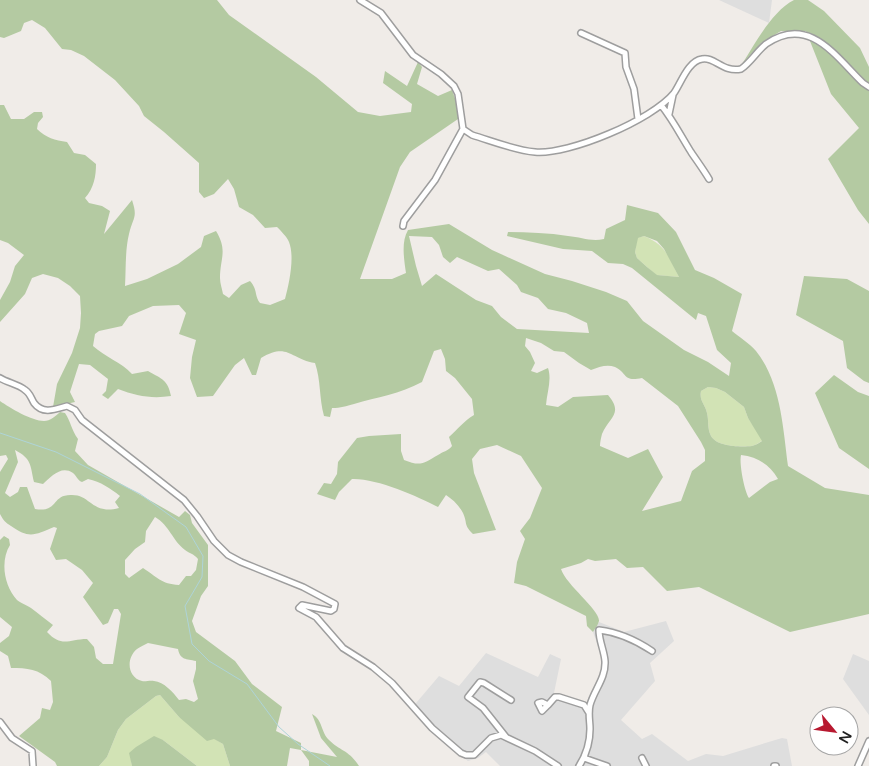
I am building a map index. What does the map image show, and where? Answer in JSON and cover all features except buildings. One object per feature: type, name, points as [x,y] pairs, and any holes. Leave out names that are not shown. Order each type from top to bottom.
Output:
[{"type":"street","points":[[360,0],[375,8],[387,19],[412,55],[441,74],[454,86],[458,94],[464,130],[435,180],[404,221],[403,226]]},
{"type":"street","points":[[581,33],[625,53],[626,68],[634,89],[638,119]]},
{"type":"street","points":[[464,130],[472,135],[534,152],[577,146],[599,138],[638,119],[661,105],[673,94],[690,68],[699,60],[708,59],[729,70],[742,69],[767,43],[790,34],[806,36],[823,43],[869,87]]},
{"type":"street","points":[[669,114],[673,94]]},
{"type":"street","points":[[661,105],[669,114],[709,179]]},
{"type":"street","points":[[0,378],[24,389],[30,394],[34,403],[42,408],[52,410],[67,406],[75,410],[82,420],[184,500],[198,516],[214,541],[234,559],[303,587],[335,604],[334,609],[331,611],[302,605],[299,608],[316,617],[343,648],[373,667],[392,683],[432,728],[461,753],[474,755],[491,738],[501,736],[535,751],[558,766]]},
{"type":"street","points":[[579,766],[584,758],[590,737],[589,713],[604,668],[599,630],[613,633],[641,644],[652,651]]},
{"type":"street","points":[[506,738],[483,708],[468,697],[480,682],[511,700]]},
{"type":"street","points":[[548,705],[555,697],[559,697],[584,705],[589,713]]},
{"type":"street","points":[[0,722],[12,738],[32,751],[33,766]]},
{"type":"street","points":[[858,766],[869,741]]},
{"type":"street","points":[[584,758],[607,766]]},
{"type":"street","points":[[642,758],[646,766]]},
{"type":"shaded area","points":[[719,0],[772,0],[769,23]]},
{"type":"shaded area","points":[[666,621],[674,641],[650,663],[655,681],[621,720],[642,739],[652,734],[688,761],[706,754],[723,756],[782,738],[787,739],[792,766],[500,766],[486,752],[478,758],[468,761],[451,749],[411,709],[439,676],[459,686],[486,653],[538,677],[550,654],[561,659],[554,693],[587,704],[596,687],[601,671],[602,657],[593,632],[599,622],[624,632]]},
{"type":"shaded area","points":[[853,654],[869,661],[869,715],[843,679]]},
{"type":"green space","points":[[0,0],[217,0],[229,15],[316,77],[358,112],[380,116],[411,112],[412,104],[383,83],[385,71],[407,86],[418,62],[422,67],[417,84],[438,96],[452,90],[458,107],[458,119],[410,152],[400,167],[360,279],[392,279],[406,273],[404,245],[408,230],[449,224],[492,250],[545,274],[606,292],[627,301],[643,321],[684,350],[708,362],[729,376],[731,363],[717,350],[706,316],[698,313],[696,320],[632,268],[623,264],[608,263],[592,251],[563,249],[507,236],[508,232],[531,232],[599,240],[604,239],[606,229],[625,220],[627,205],[658,213],[676,232],[695,270],[714,278],[742,294],[732,331],[756,351],[771,377],[782,421],[788,466],[825,488],[869,495],[869,614],[790,632],[699,587],[667,591],[643,567],[627,568],[616,559],[595,561],[588,559],[561,569],[569,582],[598,616],[599,621],[593,632],[587,626],[586,616],[526,586],[514,583],[517,562],[525,539],[520,531],[530,518],[542,488],[521,456],[497,445],[480,449],[472,459],[474,473],[496,530],[473,534],[467,526],[459,507],[446,495],[438,507],[408,493],[362,479],[352,479],[339,492],[335,500],[317,494],[324,483],[331,484],[337,474],[338,462],[357,438],[401,434],[401,451],[404,460],[419,464],[426,462],[452,446],[449,437],[474,415],[472,399],[455,378],[446,371],[445,359],[441,349],[434,351],[422,382],[388,395],[343,407],[332,408],[330,417],[324,416],[315,363],[283,351],[270,353],[261,358],[256,375],[252,375],[244,358],[235,365],[213,396],[197,397],[190,378],[196,340],[179,334],[186,313],[179,305],[153,306],[129,316],[122,326],[99,331],[95,334],[93,346],[132,374],[148,371],[161,378],[168,386],[171,396],[144,396],[118,389],[108,399],[102,395],[106,391],[108,379],[90,365],[79,364],[70,392],[75,402],[53,407],[57,384],[72,353],[80,328],[80,296],[58,278],[43,274],[32,278],[25,294],[0,322],[0,300],[10,282],[15,266],[24,255],[8,243],[0,240],[0,105],[4,105],[11,119],[24,119],[34,112],[42,112],[43,117],[38,123],[37,129],[44,135],[67,142],[74,153],[85,155],[96,164],[94,182],[85,198],[89,203],[102,206],[110,211],[104,234],[132,200],[135,214],[127,247],[125,286],[147,279],[178,264],[201,247],[204,236],[216,231],[223,249],[220,278],[223,294],[229,298],[241,285],[250,281],[260,303],[270,305],[285,299],[291,270],[291,248],[287,238],[277,227],[265,228],[253,215],[239,207],[234,189],[228,179],[214,194],[204,198],[199,192],[199,163],[144,116],[139,106],[115,80],[84,56],[71,50],[62,49],[45,28],[32,20],[24,23],[21,31],[4,38],[0,37]],"holes":[[[409,236],[432,237],[439,245],[443,257],[450,263],[457,257],[488,271],[499,269],[517,285],[521,292],[538,298],[548,309],[566,313],[587,323],[589,333],[517,329],[501,317],[492,306],[476,300],[436,274],[422,286]],[[644,236],[657,241],[664,249],[679,277],[657,275],[637,258],[635,252],[638,238]],[[526,338],[541,343],[554,351],[564,352],[591,370],[606,366],[615,367],[628,378],[642,378],[678,406],[705,450],[705,461],[692,471],[681,501],[642,511],[663,477],[648,449],[628,458],[600,446],[602,434],[615,411],[613,401],[608,395],[573,397],[558,407],[546,405],[549,382],[548,368],[537,373],[531,371],[535,363],[525,346]],[[708,387],[716,388],[725,392],[744,407],[748,418],[762,441],[752,446],[730,446],[714,440],[709,430],[707,413],[701,400],[701,391]],[[741,455],[758,460],[767,466],[778,479],[770,482],[749,498],[741,464]]]},
{"type":"green space","points":[[794,0],[808,0],[824,11],[860,48],[869,67],[869,224],[858,210],[828,159],[859,128],[831,94],[806,31],[781,31],[761,43],[742,64],[771,20]]},
{"type":"green space","points":[[644,236],[657,243],[666,252],[679,277],[656,275],[637,258],[635,252],[637,238]]},
{"type":"green space","points":[[804,276],[847,279],[869,291],[869,383],[847,368],[843,341],[796,315]]},
{"type":"green space","points":[[834,375],[858,392],[869,396],[869,469],[839,448],[815,393]]},
{"type":"green space","points":[[708,387],[725,392],[744,407],[748,418],[763,440],[753,446],[730,446],[714,440],[710,433],[707,413],[701,397],[701,391]]},
{"type":"green space","points":[[0,401],[33,419],[44,421],[55,417],[60,412],[65,413],[78,439],[75,451],[88,465],[179,517],[185,511],[190,515],[192,523],[208,545],[208,586],[201,596],[192,621],[196,632],[235,661],[252,684],[282,707],[276,731],[301,743],[301,750],[290,748],[287,766],[230,766],[223,744],[214,739],[207,741],[179,717],[160,695],[126,719],[118,730],[107,757],[99,766],[57,766],[55,762],[19,736],[40,718],[42,708],[50,710],[53,702],[51,681],[42,674],[32,670],[11,668],[8,656],[0,651],[0,643],[9,636],[12,627],[0,617],[0,540],[4,536],[9,539],[10,545],[4,566],[9,588],[18,601],[31,608],[53,625],[47,632],[52,637],[62,641],[87,639],[94,647],[96,658],[103,664],[113,664],[121,614],[118,609],[114,609],[108,623],[103,625],[83,597],[93,583],[82,570],[66,559],[56,560],[50,549],[57,528],[54,527],[37,534],[28,534],[17,530],[3,520],[0,514],[0,472],[8,459],[6,455],[0,456]],"holes":[[[15,450],[25,456],[31,467],[34,482],[43,484],[56,473],[64,470],[69,471],[82,482],[88,479],[93,480],[116,493],[120,496],[115,502],[119,508],[103,509],[84,498],[65,495],[48,508],[43,510],[35,509],[27,487],[20,487],[18,492],[10,497],[5,493],[18,462]],[[155,517],[160,521],[181,546],[198,559],[196,570],[191,576],[186,576],[179,585],[163,582],[143,568],[129,578],[125,574],[125,560],[145,542],[146,531]],[[148,643],[178,649],[182,657],[196,661],[193,681],[198,699],[194,702],[186,699],[179,700],[165,685],[158,682],[142,681],[133,676],[130,662],[133,653]]]},
{"type":"green space","points":[[160,695],[179,717],[223,744],[230,766],[197,766],[163,740],[130,753],[132,766],[99,766],[107,757],[118,730],[126,719]]},
{"type":"green space","points":[[312,714],[320,723],[326,737],[352,757],[359,766],[309,766],[309,761],[301,750],[337,757],[321,738]]},
{"type":"green space","points":[[154,736],[163,740],[197,766],[132,766],[129,753]]},
{"type":"waterway","points":[[0,433],[56,452],[140,494],[186,527],[203,556],[202,577],[185,606],[192,644],[209,661],[247,684],[279,727],[298,744],[330,766]]}]
